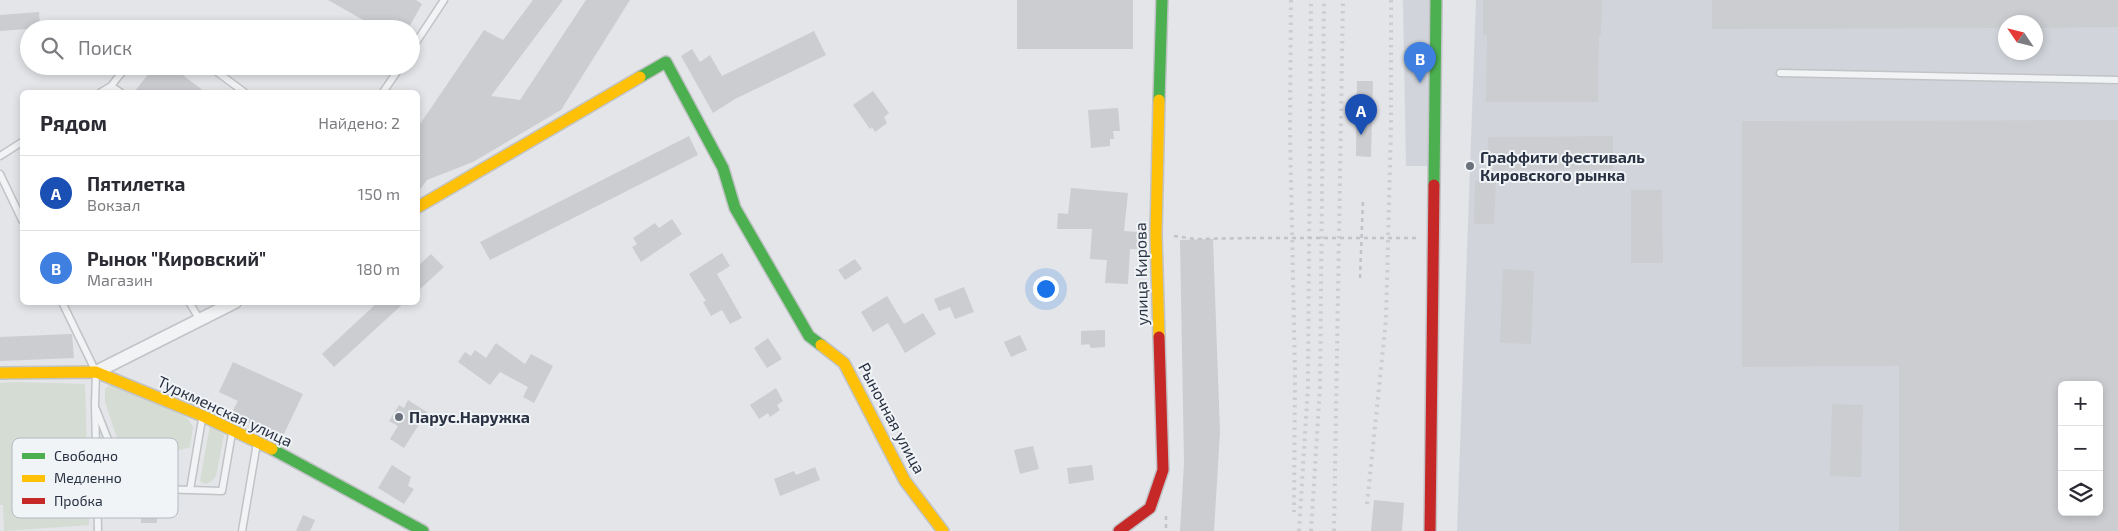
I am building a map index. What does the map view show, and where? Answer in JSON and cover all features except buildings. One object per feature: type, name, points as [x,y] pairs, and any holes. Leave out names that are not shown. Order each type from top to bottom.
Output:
[{"type":"street","name":"улица Кирова","points":[[1119,531],[1150,508],[1163,470],[1156,234],[1162,0]]},
{"type":"street","points":[[1430,531],[1436,0]]},
{"type":"street","name":"Рыночная улица","points":[[420,206],[666,62],[723,168],[735,208],[809,336],[844,363],[905,481],[943,531]]},
{"type":"street","points":[[96,372],[229,305]]},
{"type":"street","name":"Туркменская улица","points":[[0,373],[96,372],[233,430],[423,531]]},
{"type":"lane","points":[[420,36],[444,0]]},
{"type":"lane","points":[[1780,73],[2118,80]]},
{"type":"lane","points":[[104,90],[111,86],[120,75]]},
{"type":"lane","points":[[221,75],[241,90]]},
{"type":"lane","points":[[384,90],[395,75]]},
{"type":"lane","points":[[111,86],[117,90]]},
{"type":"lane","points":[[0,156],[20,143]]},
{"type":"lane","points":[[0,174],[20,216]]},
{"type":"lane","points":[[63,305],[96,372],[96,438]]},
{"type":"lane","points":[[191,305],[200,320]]},
{"type":"lane","points":[[95,405],[108,438]]},
{"type":"lane","points":[[190,490],[203,416]]},
{"type":"lane","points":[[178,490],[222,491],[233,430]]},
{"type":"lane","points":[[242,531],[257,442]]},
{"type":"lane","points":[[98,518],[98,531]]},
{"type":"path","points":[[1360,278],[1363,199]]},
{"type":"path","points":[[1156,234],[1196,239],[1419,238]]},
{"type":"shaded area","points":[[1403,0],[1437,0],[1434,166],[1406,166]]},
{"type":"shaded area","points":[[1476,0],[2118,0],[2118,531],[1457,531]]},
{"type":"shaded area","points":[[0,383],[85,384],[87,438],[12,438],[12,518],[89,518],[89,525],[4,531],[3,505],[0,505]]},
{"type":"shaded area","points":[[112,383],[187,418],[193,427],[190,447],[178,450],[178,438],[117,438],[105,402],[105,389]]},
{"type":"shaded area","points":[[210,425],[224,435],[216,476],[206,484],[200,481]]},
{"type":"railway","points":[[1291,0],[1290,132],[1295,372],[1294,512]]},
{"type":"railway","points":[[1299,531],[1308,386],[1311,0]]},
{"type":"railway","points":[[1311,531],[1320,387],[1324,0]]},
{"type":"railway","points":[[1334,531],[1343,0]]},
{"type":"railway","points":[[1367,504],[1386,320],[1391,125],[1391,0]]},
{"type":"traffic: fast","points":[[1159,100],[1162,0]]},
{"type":"traffic: fast","points":[[1434,185],[1436,0]]},
{"type":"traffic: fast","points":[[640,77],[666,62],[723,168],[735,208],[809,336],[821,345]]},
{"type":"traffic: fast","points":[[272,449],[423,531]]},
{"type":"traffic: slow","points":[[420,206],[640,77]]},
{"type":"traffic: slow","points":[[1159,100],[1156,234],[1159,337]]},
{"type":"traffic: slow","points":[[821,345],[844,363],[905,481],[943,531]]},
{"type":"traffic: slow","points":[[0,373],[96,372],[203,416],[272,449]]},
{"type":"traffic: jam","points":[[1430,531],[1434,185]]},
{"type":"traffic: jam","points":[[1119,531],[1150,508],[1163,470],[1159,337]]},
{"type":"place","name":"Рынок \"Кировский\"","points":[[1420,83]]},
{"type":"place","name":"Пятилетка","points":[[1361,135]]},
{"type":"place","name":"Граффити фестиваль Кировского рынка","points":[[1470,166]]},
{"type":"place","name":"Парус.Наружка","points":[[399,417]]}]
